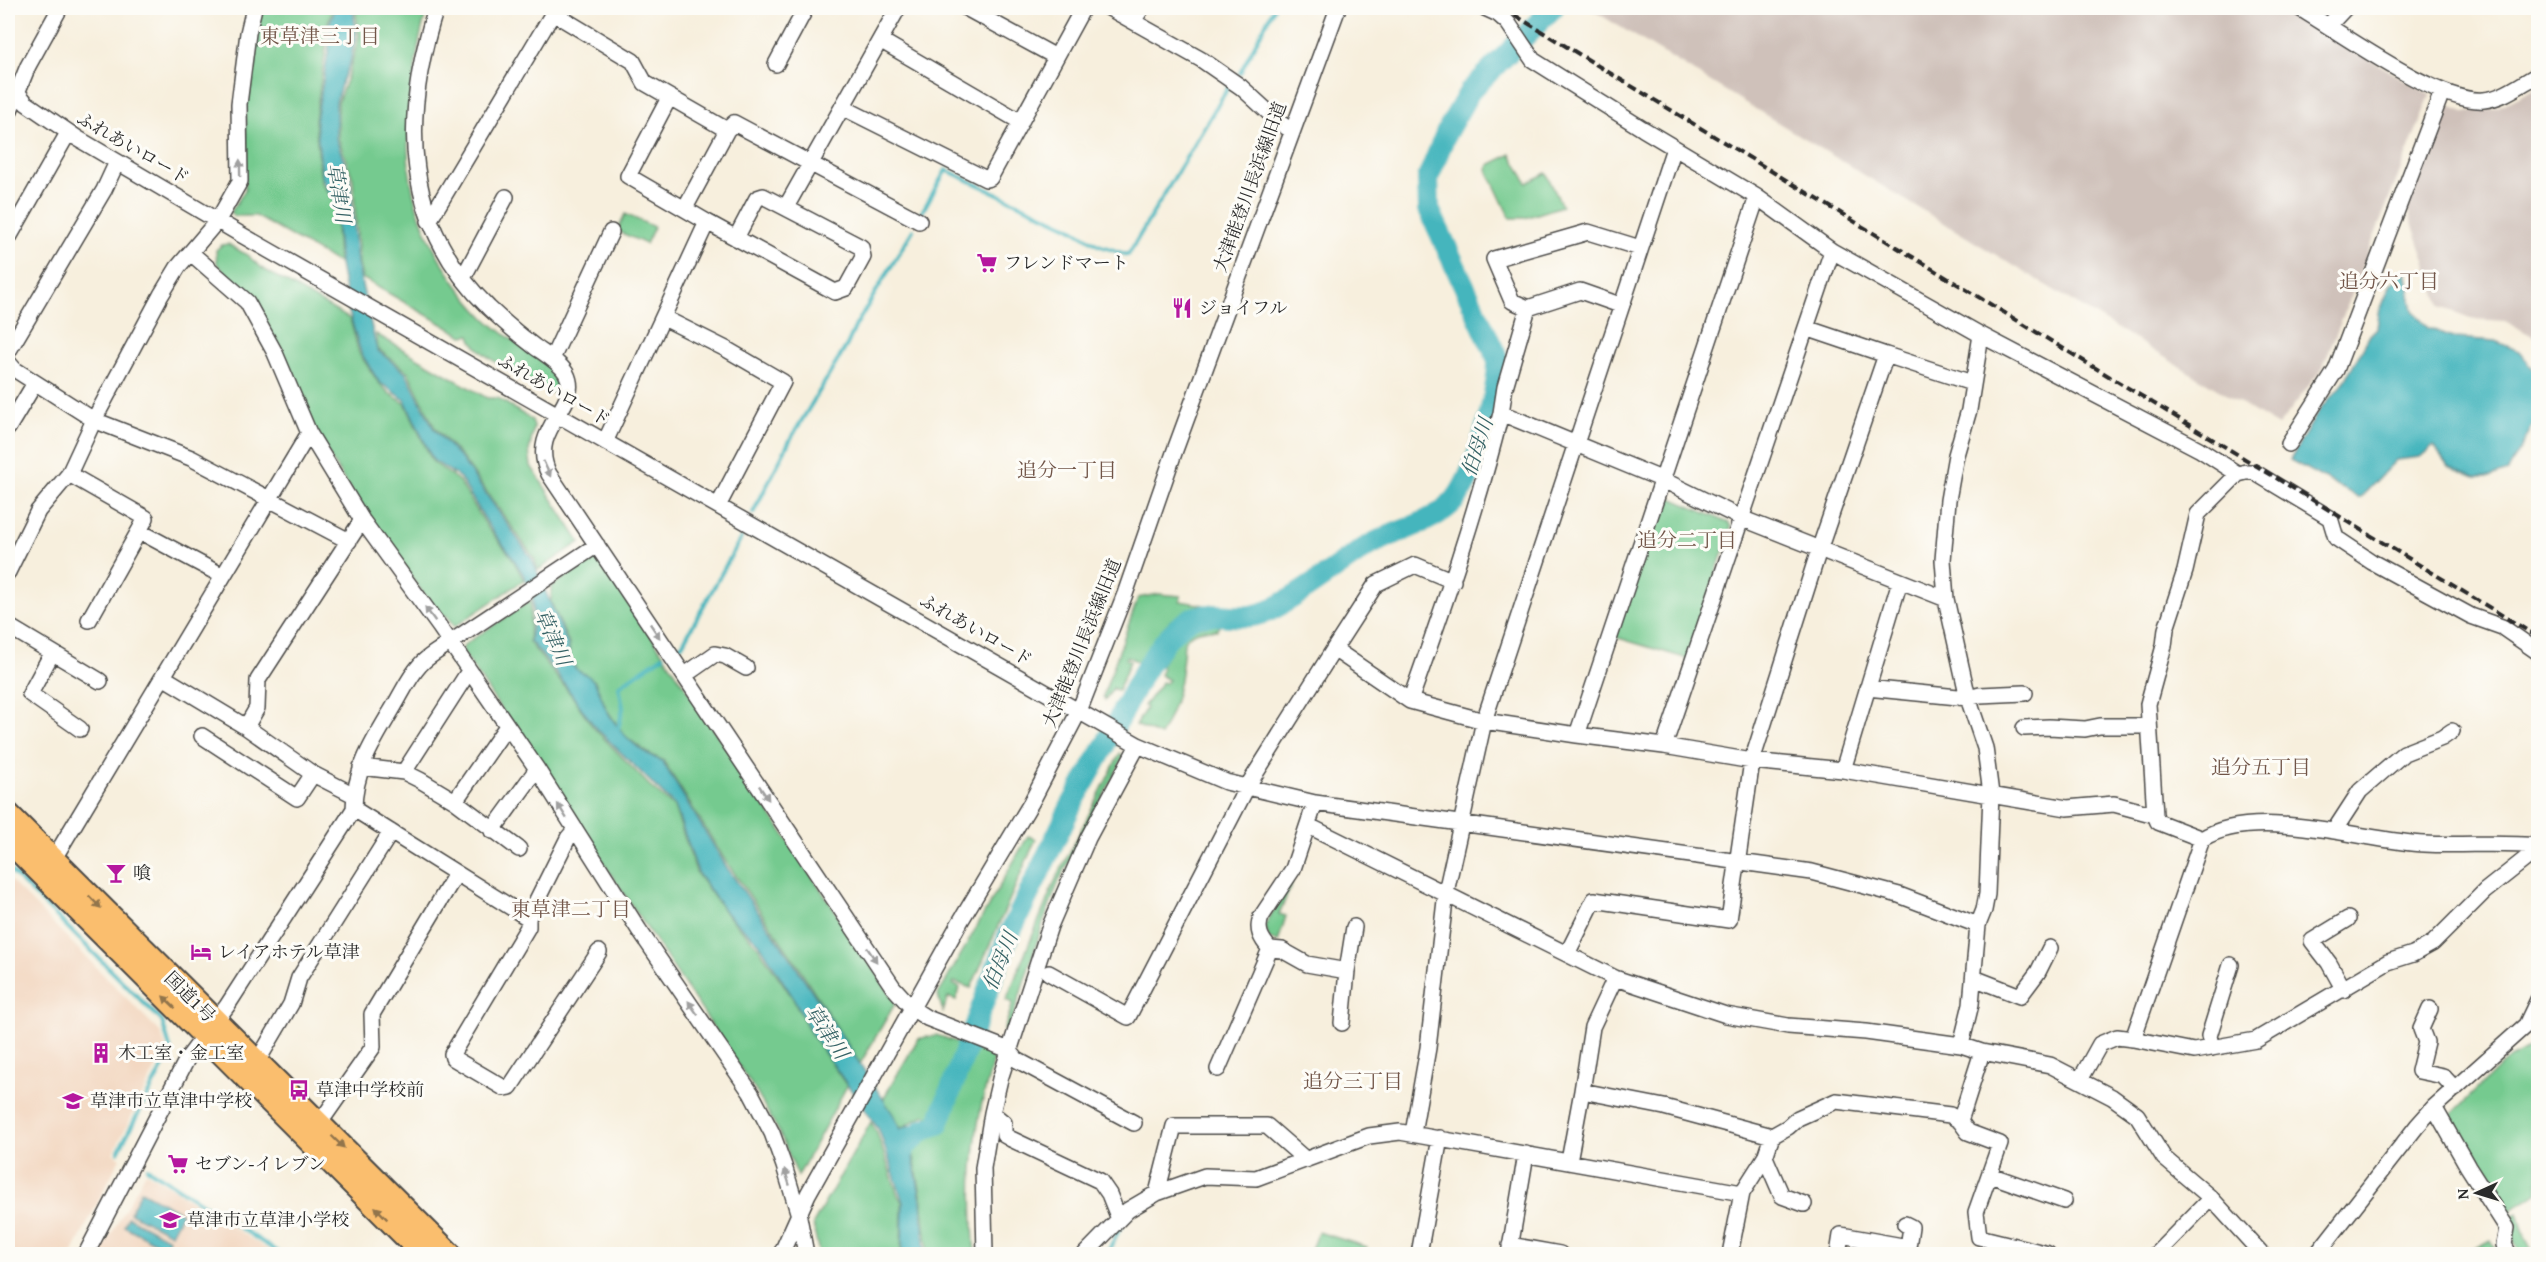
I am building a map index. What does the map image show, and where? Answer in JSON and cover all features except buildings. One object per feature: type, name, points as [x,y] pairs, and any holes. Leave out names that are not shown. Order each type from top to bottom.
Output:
[{"type":"highway","name":"国道1号","points":[[8,814],[48,867],[210,1029],[423,1254]]},
{"type":"highway","name":"国道1号","points":[[8,840],[48,867]]},
{"type":"highway","name":"国道1号","points":[[210,1029],[257,1062],[450,1254]]},
{"type":"street","points":[[8,116],[12,90],[60,8]]},
{"type":"street","points":[[8,572],[38,511],[69,474],[94,420],[161,295],[178,267],[218,220],[240,181],[239,104],[248,33],[254,8]]},
{"type":"street","points":[[436,8],[422,56],[416,122],[416,173],[429,221],[446,256],[462,278],[506,324],[552,359],[566,374],[569,385],[566,402],[545,438],[543,462],[893,987],[913,1009],[940,1023],[1002,1047],[1017,1059],[1134,1123]]},
{"type":"street","points":[[776,64],[806,8]]},
{"type":"street","points":[[786,207],[898,8]]},
{"type":"street","points":[[966,8],[1056,57]]},
{"type":"street","points":[[842,107],[986,179],[990,178],[1083,8]]},
{"type":"street","points":[[1109,8],[1202,60],[1241,87],[1292,131]]},
{"type":"street","points":[[1133,21],[1142,8]]},
{"type":"street","name":"大津能登川長浜線旧道","points":[[781,1254],[798,1212],[960,922],[1031,803],[1079,711],[1125,594],[1338,8]]},
{"type":"street","points":[[1485,8],[1498,14],[1528,53],[1541,65],[1757,197],[1832,251],[1981,335],[2199,449],[2238,474]]},
{"type":"street","points":[[2300,8],[2336,13],[2442,92],[2470,100],[2502,96],[2538,75]]},
{"type":"street","points":[[429,221],[555,10],[633,61],[645,83],[727,130]]},
{"type":"street","points":[[880,40],[1021,122]]},
{"type":"street","name":"ふれあいロード","points":[[12,90],[26,103],[68,132],[261,246],[1134,743],[1202,773],[1247,788],[1315,803],[1812,872],[1899,896],[1978,925]]},
{"type":"street","points":[[2289,444],[2336,370],[2442,92]]},
{"type":"street","points":[[669,98],[628,176],[707,222],[736,238],[835,292],[846,288],[863,257],[861,247],[764,196],[757,198],[736,238]]},
{"type":"street","points":[[685,208],[727,130],[734,123],[919,221]]},
{"type":"street","points":[[8,239],[68,132]]},
{"type":"street","points":[[1413,1133],[1428,1048],[1446,892],[1484,721],[1620,305],[1674,148]]},
{"type":"street","points":[[8,351],[104,190],[117,162]]},
{"type":"street","points":[[462,278],[506,197]]},
{"type":"street","points":[[1577,735],[1757,197]]},
{"type":"street","points":[[605,442],[707,222]]},
{"type":"street","points":[[552,359],[611,232]]},
{"type":"street","points":[[1620,305],[1580,291],[1528,308],[1512,301],[1494,259],[1588,232],[1640,248]]},
{"type":"street","points":[[1664,746],[1832,251]]},
{"type":"street","points":[[191,254],[247,302],[275,353],[309,433],[362,520],[455,641],[469,671],[537,770],[639,930],[751,1093],[772,1133],[798,1212],[804,1254],[794,1250],[781,1254]]},
{"type":"street","points":[[1410,701],[1453,581],[1489,461],[1505,387],[1528,308]]},
{"type":"street","points":[[664,318],[726,349],[783,382],[718,506]]},
{"type":"street","points":[[1806,328],[1971,383]]},
{"type":"street","points":[[1961,1046],[1971,1004],[1978,925],[1987,894],[1991,794],[1985,748],[1968,698],[1946,599],[1943,560],[1948,500],[1956,455],[1969,410],[1971,383],[1981,335]]},
{"type":"street","points":[[1567,954],[1594,900],[1729,920],[1752,762],[1819,550],[1886,355]]},
{"type":"street","points":[[8,362],[35,383],[94,420],[191,458],[349,541]]},
{"type":"street","points":[[8,428],[35,383]]},
{"type":"street","points":[[1501,412],[1662,479],[1741,518],[1946,599]]},
{"type":"street","points":[[48,867],[309,433]]},
{"type":"street","points":[[2202,839],[2158,822],[2155,815],[2148,704],[2198,514],[2238,474],[2254,472],[2330,518],[2336,538],[2372,562],[2472,616],[2502,627],[2538,652]]},
{"type":"street","points":[[69,474],[146,518],[88,620]]},
{"type":"street","points":[[246,727],[257,708],[258,680],[362,520]]},
{"type":"street","points":[[139,531],[223,576]]},
{"type":"street","points":[[86,1254],[187,1059],[210,1029],[354,802],[361,767],[369,747],[411,675],[422,663],[597,545]]},
{"type":"street","points":[[1048,973],[1128,1017],[1247,788],[1376,584],[1415,565],[1453,581]]},
{"type":"street","points":[[1842,770],[1900,581]]},
{"type":"street","points":[[8,626],[100,681]]},
{"type":"street","points":[[1334,649],[1410,701],[1484,721],[1664,746],[1752,762],[1842,770],[2067,808],[2114,804],[2155,815]]},
{"type":"street","points":[[52,652],[30,694],[80,729]]},
{"type":"street","points":[[685,675],[715,654],[725,656],[746,668]]},
{"type":"street","points":[[404,772],[469,671]]},
{"type":"street","points":[[163,677],[246,727],[354,802],[391,832],[528,918]]},
{"type":"street","points":[[1867,688],[1968,698],[1980,695],[2025,693]]},
{"type":"street","points":[[455,801],[507,726]]},
{"type":"street","points":[[2024,728],[2085,729],[2100,726],[2148,726]]},
{"type":"street","points":[[2334,831],[2360,791],[2404,753],[2442,738],[2452,731]]},
{"type":"street","points":[[202,736],[297,798],[314,774]]},
{"type":"street","points":[[985,1254],[983,1168],[1002,1047],[1088,838],[1134,743]]},
{"type":"street","points":[[361,767],[404,772],[455,801],[519,849]]},
{"type":"street","points":[[492,831],[537,770]]},
{"type":"street","points":[[1315,803],[1293,869],[1258,925],[1263,941],[1270,949],[1282,950],[1307,964],[1347,970]]},
{"type":"street","points":[[2133,1039],[2202,839],[2216,830],[2240,825],[2310,828],[2422,844],[2511,843],[2538,848]]},
{"type":"street","points":[[1309,826],[1446,892],[1615,978],[1726,1015],[1788,1026],[1866,1032],[1961,1046],[2050,1065],[2112,1097],[2138,1115],[2164,1158],[2211,1198],[2262,1254]]},
{"type":"street","points":[[574,831],[568,838],[528,918],[528,927],[452,1054],[453,1058],[504,1088],[510,1087],[599,952]]},
{"type":"street","points":[[257,1062],[291,1004],[299,978],[391,832]]},
{"type":"street","points":[[2080,1080],[2100,1044],[2117,1038],[2194,1051],[2256,1040],[2388,962],[2412,954],[2433,943],[2486,891],[2538,848]]},
{"type":"street","points":[[319,1124],[373,1047],[372,1014],[456,874]]},
{"type":"street","points":[[2344,990],[2329,963],[2312,941],[2348,919]]},
{"type":"street","points":[[1342,1023],[1354,927]]},
{"type":"street","points":[[1974,978],[2020,996],[2038,972],[2050,948]]},
{"type":"street","points":[[1218,1069],[1270,949]]},
{"type":"street","points":[[2212,1048],[2209,1036],[2231,965]]},
{"type":"street","points":[[1569,1161],[1592,1027],[1615,978]]},
{"type":"street","points":[[2319,1254],[2417,1126],[2434,1107],[2526,1025],[2538,1000]]},
{"type":"street","points":[[2430,1009],[2421,1029],[2426,1042],[2419,1071],[2443,1076],[2455,1089]]},
{"type":"street","points":[[1960,1122],[1982,1052]]},
{"type":"street","points":[[1582,1091],[1664,1107],[1772,1136]]},
{"type":"street","points":[[1730,1254],[1742,1193],[1765,1157],[1772,1136],[1798,1118],[1836,1101],[1950,1115],[1968,1132],[2000,1144],[1976,1212],[1978,1237],[2041,1254]]},
{"type":"street","points":[[2434,1107],[2506,1228],[2504,1245],[2509,1254]]},
{"type":"street","points":[[992,1113],[1004,1123],[1004,1135],[1100,1181],[1109,1194],[1119,1219]]},
{"type":"street","points":[[1157,1194],[1174,1126],[1268,1125],[1306,1160]]},
{"type":"street","points":[[1085,1254],[1128,1210],[1157,1194],[1204,1176],[1256,1178],[1369,1136],[1400,1132],[1742,1193]]},
{"type":"street","points":[[1419,1254],[1440,1138]]},
{"type":"street","points":[[1526,1154],[1509,1250],[1560,1254]]},
{"type":"street","points":[[1765,1157],[1782,1196],[1804,1204]]},
{"type":"street","points":[[1990,1175],[2064,1201]]},
{"type":"street","points":[[2156,1254],[2211,1198]]},
{"type":"street","points":[[1838,1254],[1841,1234],[1908,1247],[1911,1227],[1905,1224]]},
{"type":"shaded area","points":[[1589,8],[2284,8],[2430,95],[2323,367],[2278,426]]},
{"type":"shaded area","points":[[2538,87],[2538,339],[2505,321],[2473,319],[2441,307],[2407,208],[2449,106],[2464,112],[2494,109]]},
{"type":"shaded area","name":"草津市立草津中学校","points":[[8,878],[161,1033],[166,1048],[113,1153],[120,1158],[72,1254],[8,1254]]},
{"type":"shaded area","name":"草津市立草津小学校","points":[[146,1172],[275,1254],[100,1254]]},
{"type":"green space","points":[[260,8],[333,8],[326,28],[326,47],[315,120],[322,183],[335,203],[338,263],[256,216],[234,216],[231,212],[245,190],[246,86]]},
{"type":"green space","points":[[355,8],[428,8],[417,52],[408,141],[409,171],[420,217],[441,260],[468,299],[492,325],[556,373],[560,381],[560,390],[555,387],[552,393],[505,368],[482,352],[470,335],[463,336],[362,278],[353,179],[338,138],[338,102],[359,36]]},
{"type":"green space","points":[[1511,154],[1527,183],[1546,173],[1562,206],[1525,218],[1510,218],[1487,170],[1489,165]]},
{"type":"green space","points":[[625,214],[654,227],[646,244],[617,231]]},
{"type":"green space","points":[[228,244],[247,255],[263,269],[350,319],[359,353],[378,382],[390,394],[405,403],[432,461],[459,481],[488,528],[511,556],[524,580],[454,627],[446,615],[441,618],[362,509],[325,449],[248,296],[217,264],[216,250]]},
{"type":"green space","points":[[376,334],[487,398],[498,398],[532,420],[534,427],[529,451],[531,466],[580,542],[538,570],[534,558],[463,459],[435,428],[408,372],[378,349]]},
{"type":"green space","points":[[1664,495],[1729,523],[1731,527],[1688,659],[1615,637]]},
{"type":"green space","points":[[594,558],[599,558],[896,1002],[860,1064],[798,966],[723,857],[663,760],[651,755],[625,736],[607,710],[595,681],[577,671],[570,657],[569,644],[551,602],[551,587]]},
{"type":"green space","points":[[1158,594],[1181,596],[1180,601],[1204,605],[1182,613],[1165,626],[1140,663],[1127,656],[1126,659],[1130,661],[1118,691],[1113,688],[1105,700],[1103,696],[1138,598]]},
{"type":"green space","points":[[531,600],[529,642],[572,696],[593,727],[652,788],[674,807],[697,874],[727,915],[757,945],[792,997],[810,1032],[847,1086],[798,1176],[779,1132],[755,1090],[462,651],[464,645]]},
{"type":"green space","points":[[1222,624],[1217,630],[1203,630],[1194,633],[1184,642],[1178,691],[1160,736],[1136,725],[1146,708],[1144,706],[1162,682],[1166,683],[1169,680],[1160,675],[1163,668],[1160,666],[1178,639],[1199,627]]},
{"type":"green space","points":[[1120,753],[1123,758],[1059,881],[1042,926],[1009,1030],[1004,1030],[1013,1003],[1006,1000],[1054,883]]},
{"type":"green space","points":[[1028,836],[1036,839],[971,988],[954,982],[953,984],[960,988],[956,1000],[948,997],[943,1012],[938,995]]},
{"type":"green space","points":[[1290,882],[1292,884],[1279,914],[1286,916],[1278,942],[1269,939],[1265,925]]},
{"type":"green space","points":[[936,1035],[966,1045],[950,1068],[941,1106],[932,1118],[925,1115],[901,1128],[883,1099],[918,1039]]},
{"type":"green space","points":[[2538,1043],[2538,1192],[2504,1215],[2448,1118],[2502,1064]]},
{"type":"green space","points":[[973,1047],[994,1056],[981,1108],[974,1155],[972,1204],[975,1254],[928,1254],[922,1199],[913,1152],[925,1132],[942,1128]]},
{"type":"green space","points":[[871,1122],[902,1202],[901,1254],[819,1254],[813,1224]]},
{"type":"green space","points":[[2518,1213],[2525,1237],[2534,1254],[2520,1254],[2507,1228],[2505,1220]]},
{"type":"green space","points":[[1318,1232],[1367,1247],[1364,1254],[1309,1254]]},
{"type":"green space","points":[[2491,1240],[2499,1254],[2465,1254]]},
{"type":"water","name":"草津川","points":[[335,8],[353,8],[356,34],[350,63],[336,102],[336,138],[350,179],[357,263],[377,350],[406,373],[434,429],[462,460],[532,559],[568,645],[569,656],[575,668],[595,683],[606,709],[623,733],[645,752],[662,761],[728,869],[787,953],[893,1114],[900,1129],[910,1125],[923,1130],[912,1152],[921,1200],[925,1254],[902,1254],[903,1202],[879,1130],[811,1033],[793,997],[759,943],[727,914],[699,875],[675,806],[595,727],[555,671],[530,641],[533,598],[523,574],[489,526],[460,478],[433,460],[405,400],[379,382],[361,353],[349,312],[340,265],[335,203],[322,178],[316,120],[329,47],[329,25]]},
{"type":"water","points":[[2406,271],[2413,311],[2428,328],[2456,338],[2495,341],[2519,351],[2535,371],[2538,383],[2538,416],[2508,471],[2491,477],[2475,477],[2448,467],[2434,446],[2420,457],[2396,460],[2360,498],[2290,460],[2318,412],[2345,381],[2370,335],[2377,328],[2379,313],[2391,284]]},
{"type":"water","points":[[141,1191],[182,1213],[171,1234],[130,1213]]},
{"type":"water","points":[[128,1217],[169,1239],[165,1248],[124,1226]]},
{"type":"waterway","points":[[1240,73],[1274,8]]},
{"type":"waterway","name":"伯母川","points":[[1109,738],[1145,669],[1169,636],[1182,624],[1196,617],[1251,616],[1269,611],[1306,589],[1365,548],[1441,512],[1459,494],[1476,459],[1490,415],[1498,360],[1429,209],[1428,178],[1446,133],[1470,91],[1553,8]]},
{"type":"waterway","points":[[922,212],[946,170],[1071,228],[1098,245],[1128,255],[1229,86]]},
{"type":"waterway","points":[[753,513],[790,440],[913,230]]},
{"type":"waterway","points":[[676,648],[682,645],[741,538]]},
{"type":"waterway","points":[[618,729],[623,708],[619,686],[663,656]]},
{"type":"waterway","name":"伯母川","points":[[903,1152],[903,1148],[923,1130],[938,1124],[1008,937],[1071,806],[1104,747]]},
{"type":"waterway","points":[[8,868],[162,1021],[171,1051],[118,1152]]},
{"type":"waterway","points":[[147,1168],[281,1254]]},
{"type":"waterway","points":[[1107,1254],[1121,1226]]},
{"type":"railway","points":[[1503,8],[2538,637]]},
{"type":"place","name":"フレンドマート","points":[[987,263]]},
{"type":"place","name":"ジョイフル","points":[[1182,308]]},
{"type":"place","name":"喰","points":[[116,873]]},
{"type":"place","name":"レイアホテル草津","points":[[201,952]]},
{"type":"place","name":"木工室・金工室","points":[[101,1053]]},
{"type":"place","name":"草津中学校前","points":[[299,1090]]},
{"type":"place","name":"草津市立草津中学校","points":[[73,1101]]},
{"type":"place","name":"セブン-イレブン","points":[[178,1164]]},
{"type":"place","name":"草津市立草津小学校","points":[[170,1220]]},
{"type":"district","name":"東草津三丁目","points":[[320,36]]},
{"type":"district","name":"追分六丁目","points":[[2389,281]]},
{"type":"district","name":"追分一丁目","points":[[1067,470]]},
{"type":"district","name":"追分二丁目","points":[[1687,540]]},
{"type":"district","name":"追分五丁目","points":[[2261,767]]},
{"type":"district","name":"東草津二丁目","points":[[571,909]]},
{"type":"district","name":"追分三丁目","points":[[1353,1081]]}]
